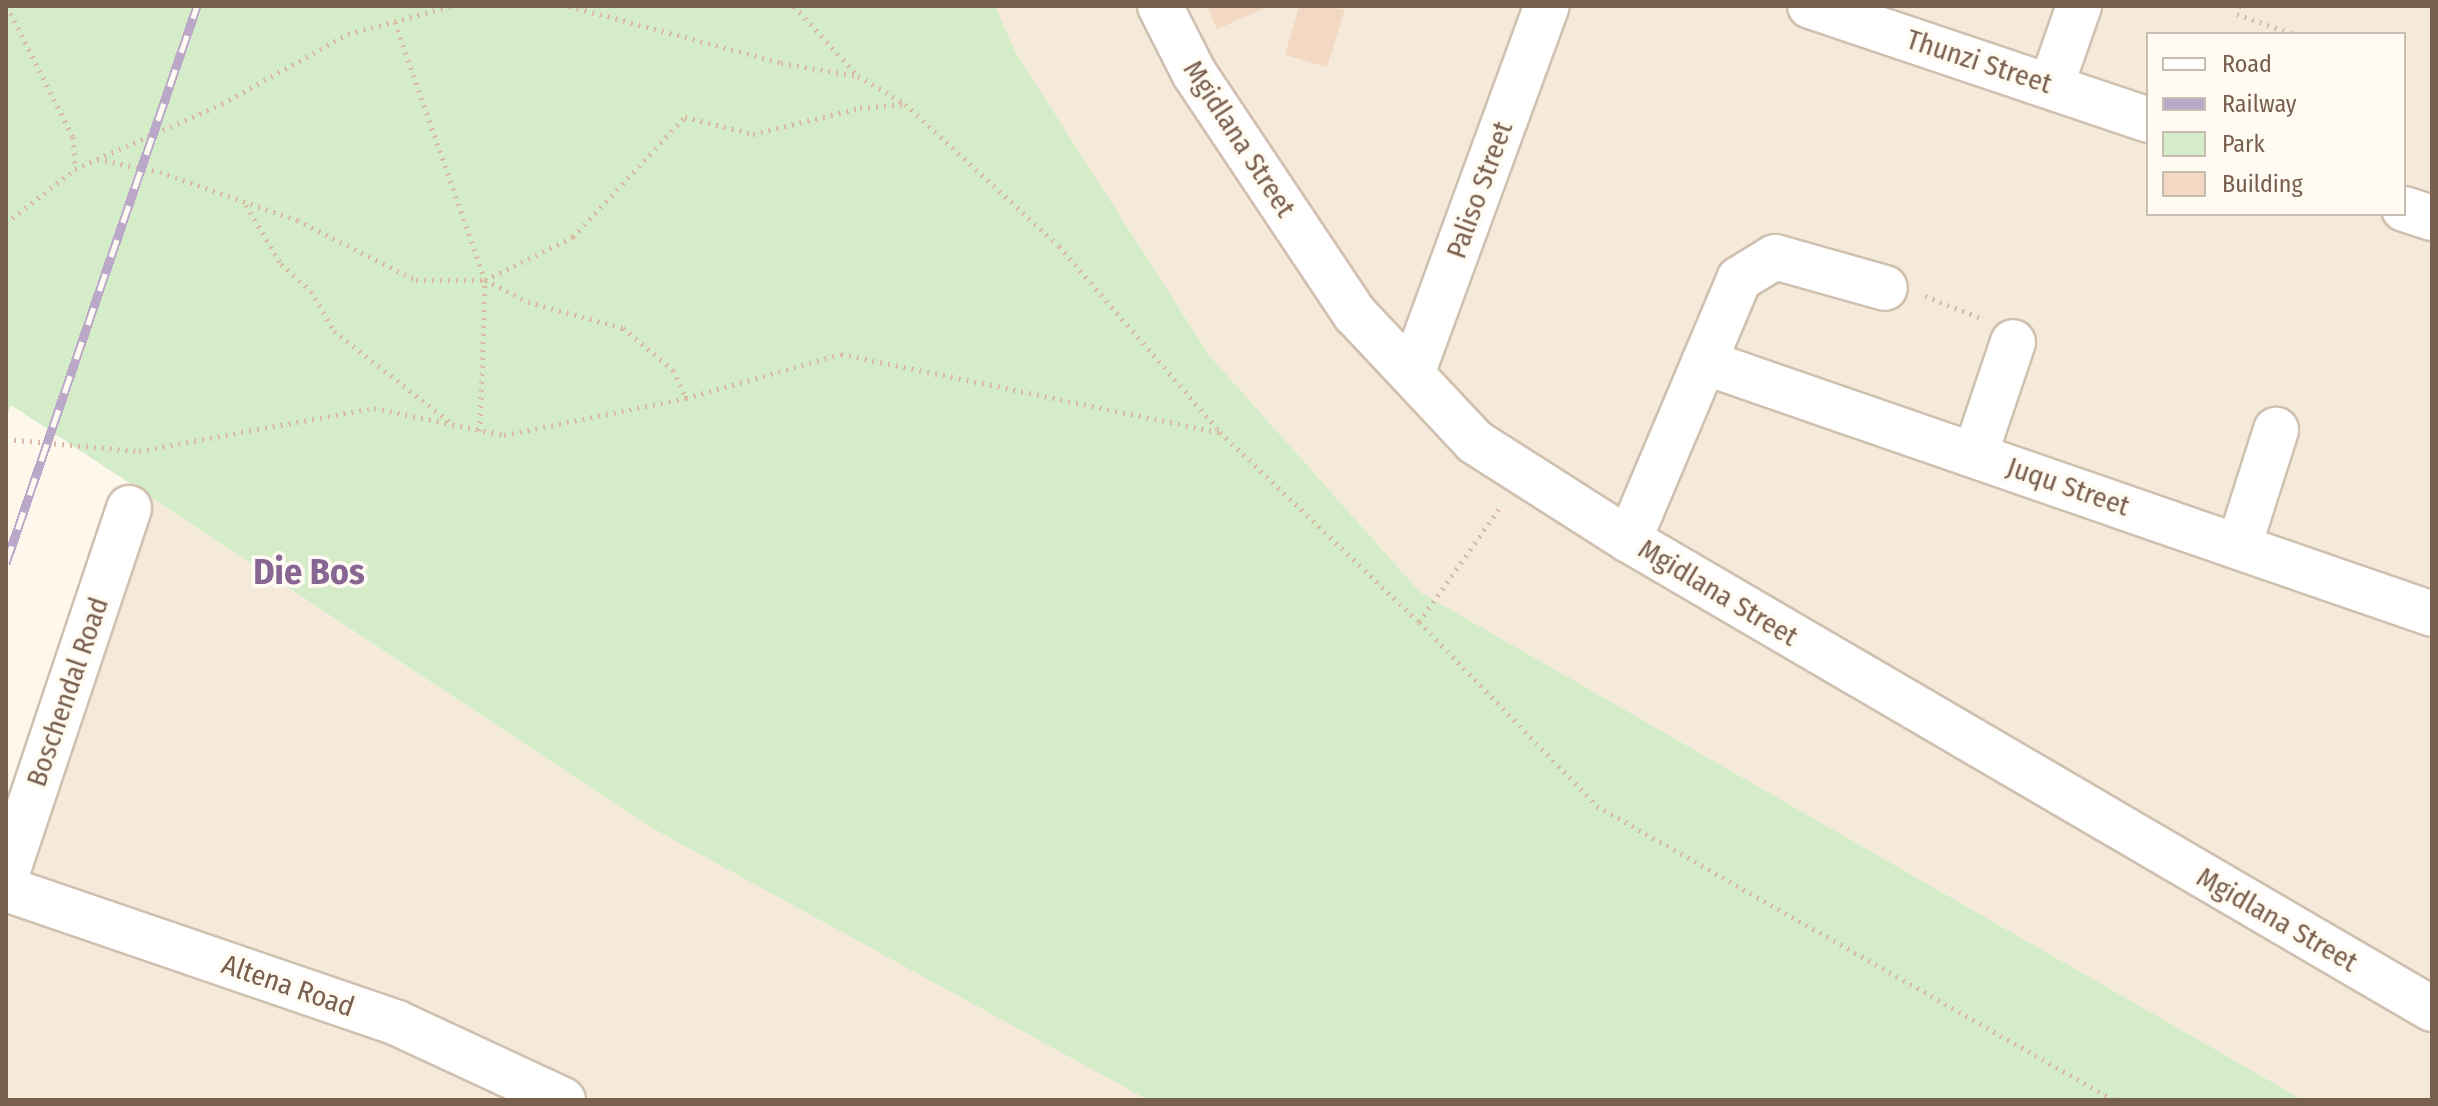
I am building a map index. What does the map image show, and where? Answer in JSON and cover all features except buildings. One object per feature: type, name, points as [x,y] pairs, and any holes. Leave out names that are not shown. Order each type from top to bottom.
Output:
[{"type":"street","name":"Mgidlana Street","points":[[1160,6],[1194,73],[1355,314],[1475,442],[1531,482],[2432,1009]]},
{"type":"street","name":"Paliso Street","points":[[1412,374],[1547,6]]},
{"type":"street","name":"Thunzi Street","points":[[1810,6],[2146,119]]},
{"type":"street","points":[[2051,86],[2079,6]]},
{"type":"street","points":[[2406,210],[2432,218]]},
{"type":"street","points":[[1629,540],[1739,279],[1775,257],[1885,288]]},
{"type":"street","points":[[1975,455],[2013,342]]},
{"type":"street","name":"Juqu Street","points":[[1704,362],[2432,614]]},
{"type":"street","points":[[2239,546],[2276,430]]},
{"type":"street","name":"Boschendal Road","points":[[6,876],[129,508]]},
{"type":"street","name":"Altena Road","points":[[6,889],[397,1023],[519,1090],[563,1100]]},
{"type":"path","points":[[7,6],[73,137],[75,169]]},
{"type":"path","points":[[6,223],[75,169],[222,104],[348,34],[451,6]]},
{"type":"path","points":[[569,6],[781,63],[858,76]]},
{"type":"path","points":[[794,6],[858,76],[905,104],[1059,246],[1220,432],[1419,622],[1597,806],[2114,1100]]},
{"type":"path","points":[[2239,6],[2237,14],[2287,32]]},
{"type":"path","points":[[395,22],[485,280],[480,431]]},
{"type":"path","points":[[97,159],[160,172],[297,220],[416,280],[485,280],[573,237],[685,117],[753,134],[860,108],[905,104]]},
{"type":"path","points":[[245,204],[281,264],[311,291],[334,331],[454,425]]},
{"type":"path","points":[[485,280],[528,302],[623,328],[673,370],[686,398]]},
{"type":"path","points":[[1885,288],[1925,295],[2015,333],[2013,342]]},
{"type":"path","points":[[6,439],[139,451],[374,408],[504,435],[686,398],[841,354],[1220,432]]},
{"type":"path","points":[[1419,622],[1498,506],[1515,502],[1531,482]]},
{"type":"shaded area","points":[[995,6],[2432,6],[2432,1100],[2303,1100],[1420,592],[1209,355],[1016,53]]},
{"type":"shaded area","points":[[130,484],[652,828],[1149,1100],[6,1100],[6,847]]},
{"type":"green space","points":[[6,6],[995,6],[1016,53],[1209,355],[1420,592],[2303,1100],[1148,1100],[652,828],[11,405],[6,418]]},
{"type":"railway","points":[[6,563],[197,6]]},
{"type":"district","name":"Die Bos","points":[[309,573]]}]
